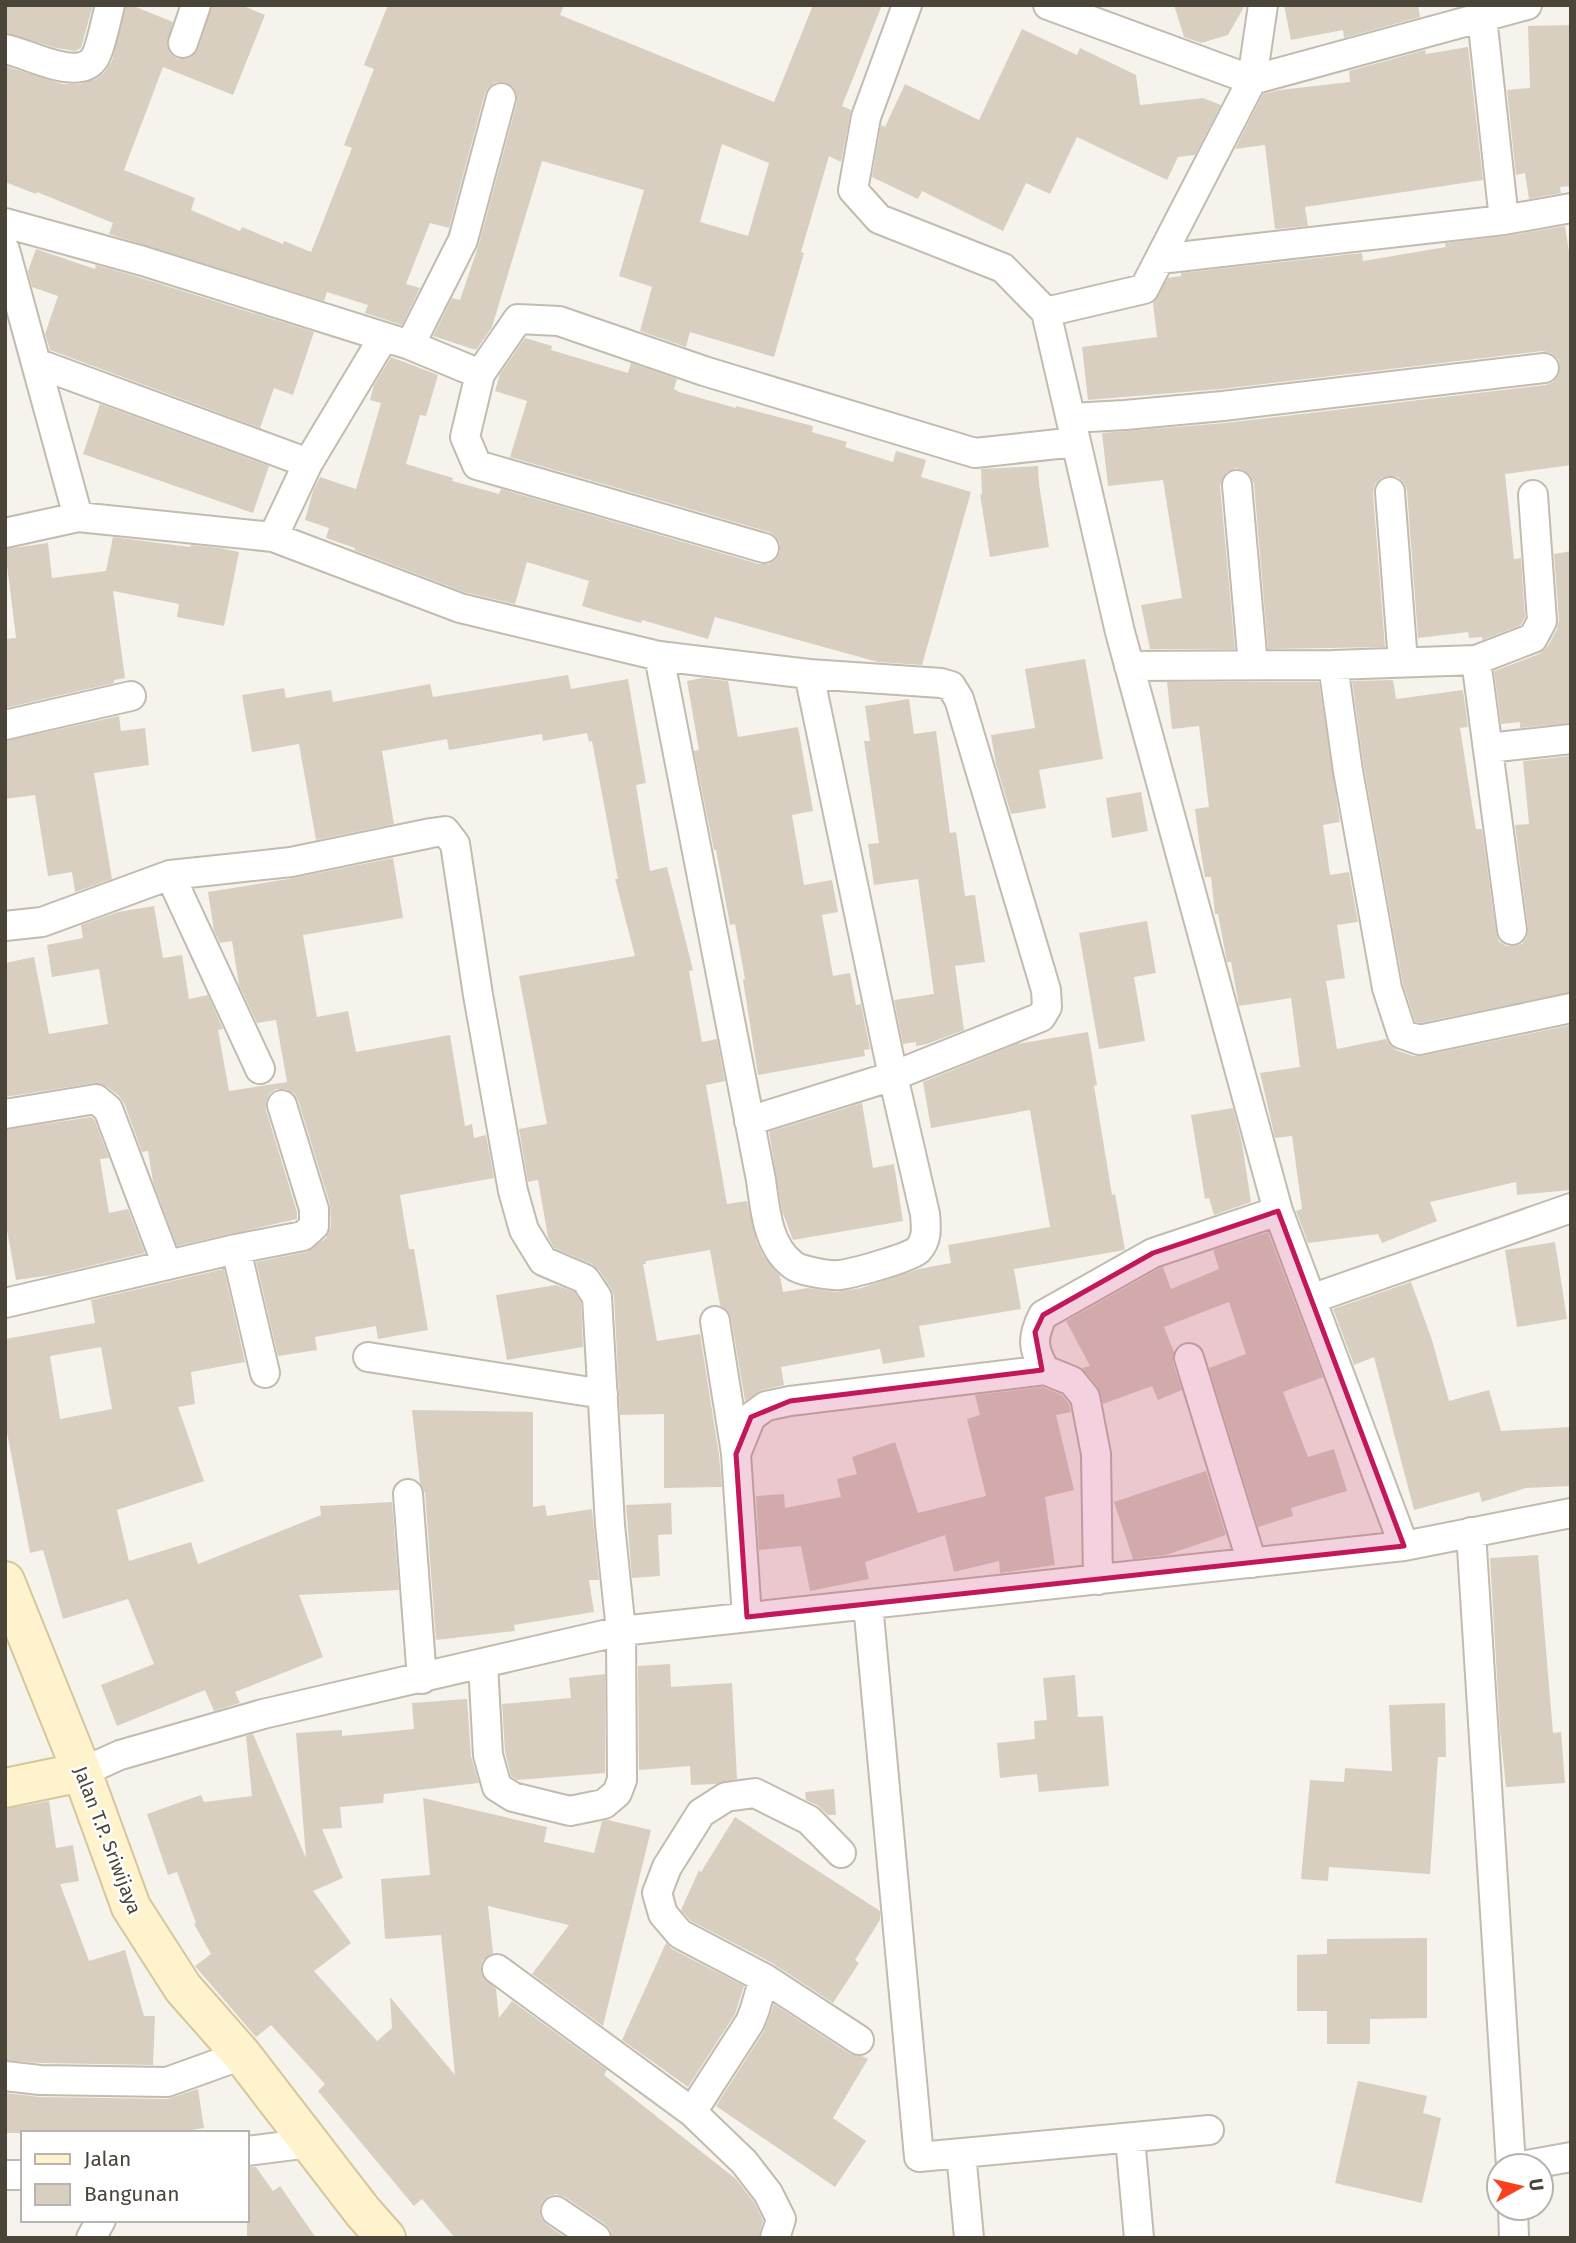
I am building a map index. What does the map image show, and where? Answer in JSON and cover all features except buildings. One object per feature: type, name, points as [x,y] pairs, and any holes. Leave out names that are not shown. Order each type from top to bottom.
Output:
[{"type":"main road","name":"Jalan T.P. Sriwijaya","points":[[5,1581],[82,1772],[131,1907],[183,1988],[242,2055],[386,2238]]},
{"type":"main road","points":[[5,1788],[82,1772]]},
{"type":"street","points":[[5,49],[21,52],[63,68],[82,68],[95,59],[110,5]]},
{"type":"street","points":[[183,43],[196,5]]},
{"type":"street","points":[[907,5],[866,117],[853,190],[879,219],[1003,268],[1046,312],[1129,666],[1278,1211],[1404,1546]]},
{"type":"street","points":[[1048,5],[1252,80],[1527,5]]},
{"type":"street","points":[[1046,312],[1144,289],[1252,80],[1263,5]]},
{"type":"street","points":[[1482,17],[1504,220]]},
{"type":"street","points":[[273,537],[308,463],[396,342],[463,240],[501,98]]},
{"type":"street","points":[[1160,259],[1504,220],[1571,208]]},
{"type":"street","points":[[5,223],[143,261],[396,342],[480,374]]},
{"type":"street","points":[[5,250],[78,517]]},
{"type":"street","points":[[764,548],[477,465],[464,437],[480,374],[518,319],[559,321],[704,371],[975,453],[1125,415],[1544,368]]},
{"type":"street","points":[[36,363],[308,463]]},
{"type":"street","points":[[1237,485],[1253,665]]},
{"type":"street","points":[[1390,492],[1403,662]]},
{"type":"street","points":[[1129,666],[1476,660],[1534,638],[1542,621],[1533,495]]},
{"type":"street","points":[[5,533],[78,517],[273,537],[460,608],[659,656],[809,674],[941,683],[951,686],[959,699],[1046,990],[1047,1007],[1041,1017],[893,1076],[749,1121]]},
{"type":"street","points":[[659,656],[767,1223],[777,1247],[793,1266],[838,1275],[895,1260],[917,1251],[926,1234],[925,1214],[893,1076],[809,674]]},
{"type":"street","points":[[1476,660],[1512,930]]},
{"type":"street","points":[[1333,664],[1348,771],[1387,988],[1402,1034],[1419,1040],[1571,1008]]},
{"type":"street","points":[[5,725],[131,696]]},
{"type":"street","points":[[1488,748],[1571,739]]},
{"type":"street","points":[[5,926],[42,922],[170,875],[291,862],[444,831],[455,844],[478,995],[513,1191],[524,1230],[543,1261],[585,1279],[597,1297],[610,1525],[621,1631],[622,1780],[617,1793],[604,1804],[570,1811],[513,1797],[497,1787],[488,1755],[483,1664]]},
{"type":"street","points":[[170,875],[260,1069]]},
{"type":"street","points":[[5,1114],[96,1099],[107,1109],[167,1265]]},
{"type":"street","points":[[6,1299],[303,1236],[314,1226],[314,1209],[282,1105]]},
{"type":"street","points":[[1311,1299],[1571,1208]]},
{"type":"street","points":[[1045,1370],[1035,1349],[1035,1332],[1043,1315],[1153,1253],[1278,1211]]},
{"type":"street","points":[[236,1249],[265,1373]]},
{"type":"street","points":[[715,1321],[737,1454],[747,1616]]},
{"type":"street","points":[[368,1357],[603,1394]]},
{"type":"street","points":[[1189,1358],[1252,1563]]},
{"type":"street","points":[[737,1454],[751,1417],[766,1406],[1045,1370],[1072,1381],[1085,1397],[1096,1454],[1098,1580]]},
{"type":"street","points":[[408,1494],[422,1679]]},
{"type":"street","points":[[82,1772],[120,1755],[263,1714],[621,1631],[1404,1546],[1571,1513]]},
{"type":"street","points":[[1471,1532],[1510,2152]]},
{"type":"street","points":[[868,1604],[919,2157],[1209,2130]]},
{"type":"street","points":[[841,1853],[809,1820],[755,1793],[726,1797],[701,1813],[667,1867],[657,1893],[663,1914],[680,1934],[764,1978],[859,2040]]},
{"type":"street","points":[[497,1969],[692,2112],[744,2162],[768,2193],[781,2219],[775,2238]]},
{"type":"street","points":[[692,2112],[750,2022],[764,1978]]},
{"type":"street","points":[[5,2076],[40,2080],[167,2082],[242,2055]]},
{"type":"street","points":[[1130,2138],[1139,2238]]},
{"type":"street","points":[[248,2151],[310,2143]]},
{"type":"street","points":[[961,2153],[969,2238]]},
{"type":"street","points":[[556,2211],[596,2238]]},
{"type":"highlighted area","points":[[1278,1211],[1404,1546],[747,1617],[736,1454],[751,1417],[790,1401],[1042,1370],[1035,1332],[1043,1315],[1153,1253]]}]
